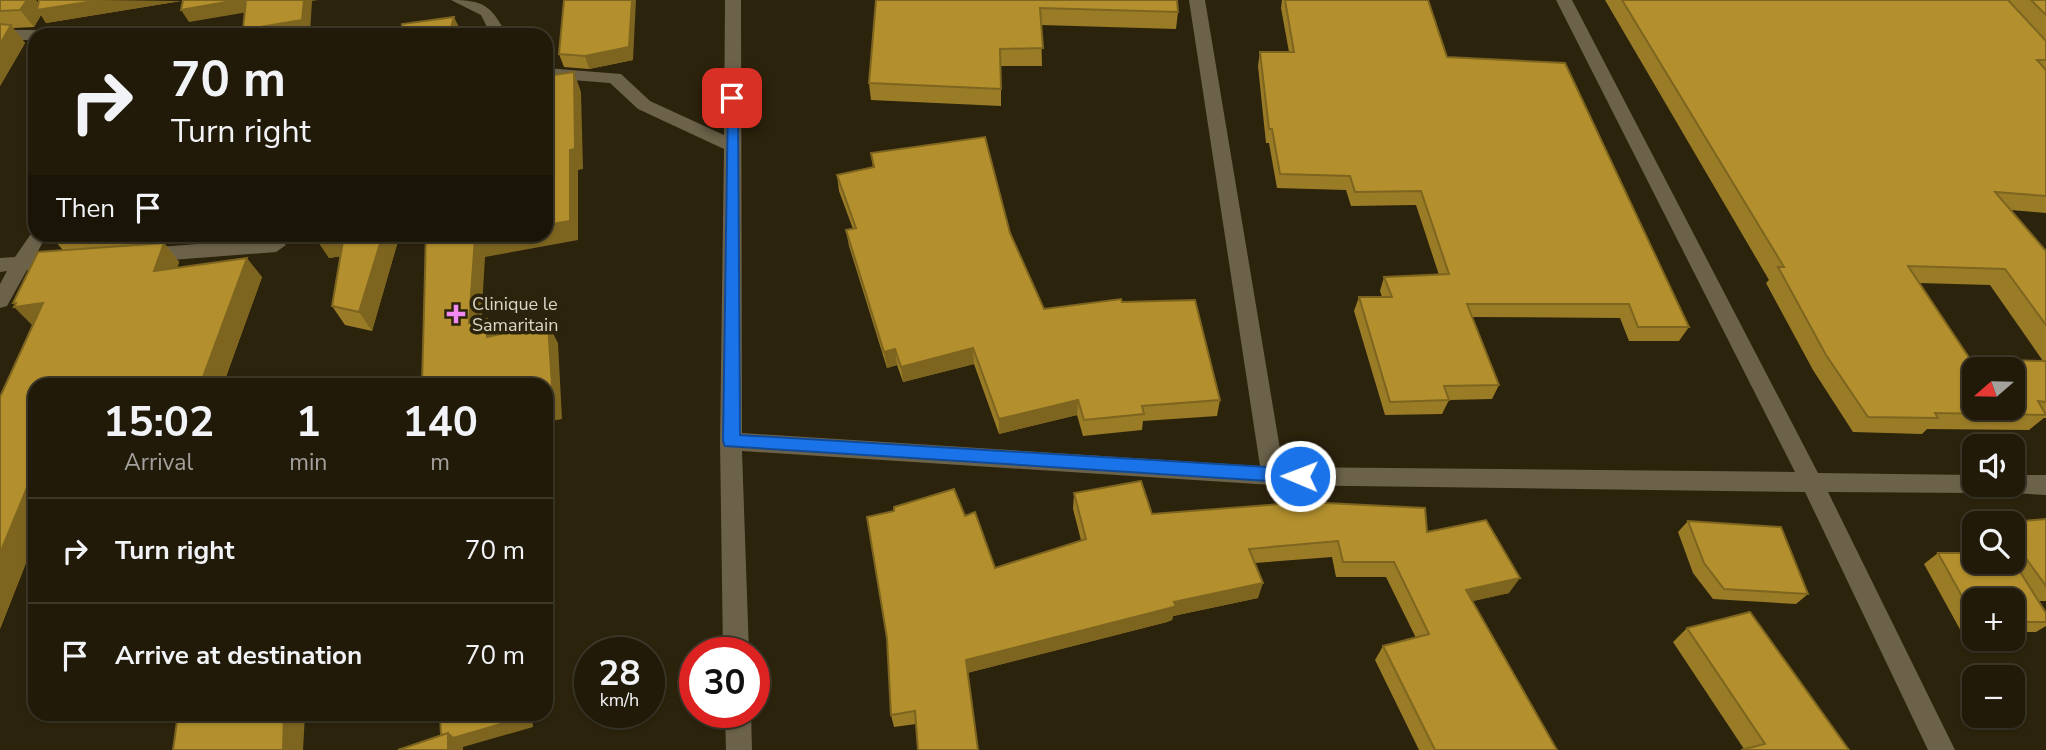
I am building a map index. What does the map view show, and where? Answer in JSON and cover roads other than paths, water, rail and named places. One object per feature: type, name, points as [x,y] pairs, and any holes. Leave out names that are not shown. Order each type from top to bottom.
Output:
[{"type":"street","points":[[459,0],[487,12],[495,28]]},
{"type":"street","points":[[733,0],[731,441],[736,637]]},
{"type":"street","points":[[1197,0],[1273,476]]},
{"type":"street","points":[[1564,0],[1811,481],[1942,750]]},
{"type":"street","points":[[0,35],[28,35]]},
{"type":"street","points":[[553,74],[615,78],[644,104],[732,146]]},
{"type":"street","points":[[0,301],[34,242]]},
{"type":"street","points":[[127,256],[276,245]]},
{"type":"street","points":[[0,265],[75,259]]},
{"type":"street","points":[[731,441],[1273,476],[1962,484]]},
{"type":"street","points":[[2025,485],[2046,485]]},
{"type":"street","points":[[738,728],[739,750]]},
{"type":"place","name":"Clinique le Samaritain","points":[[456,314]]}]
